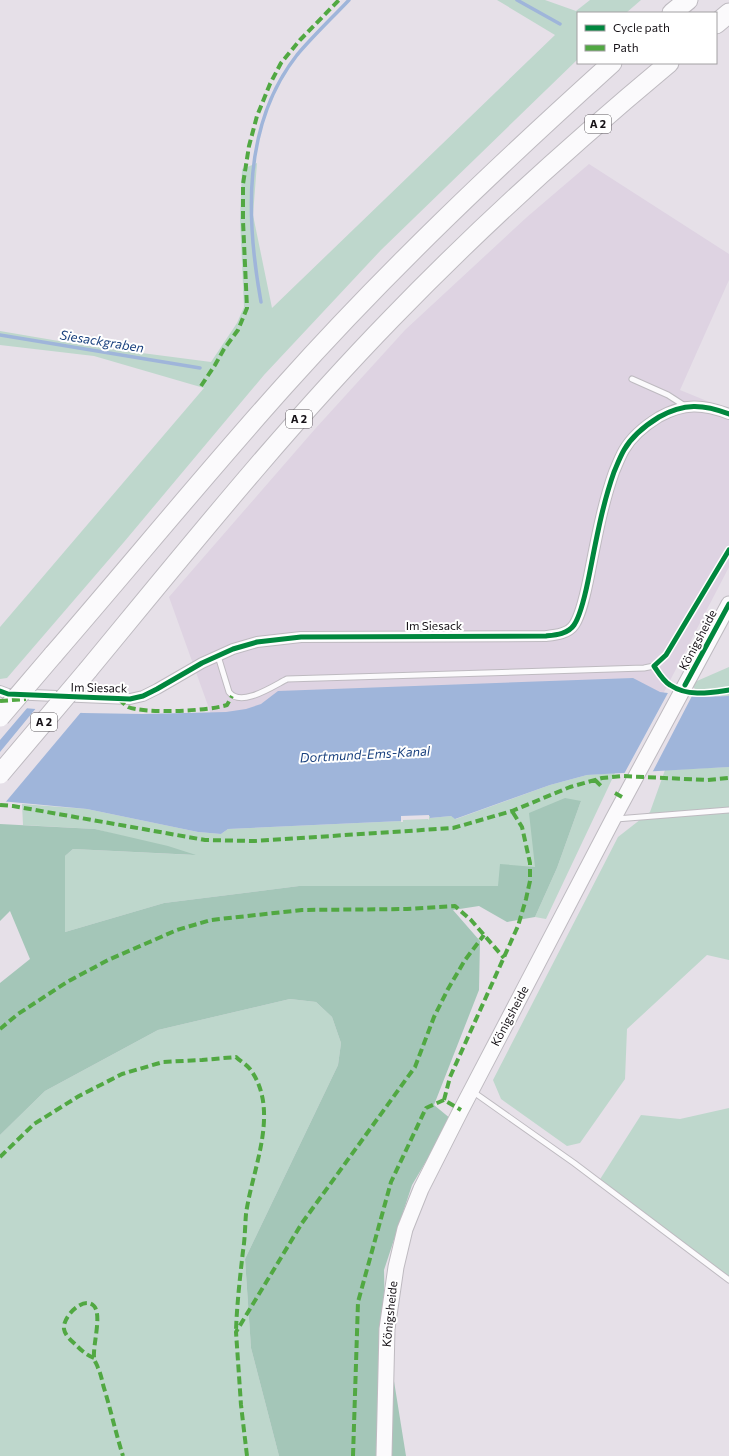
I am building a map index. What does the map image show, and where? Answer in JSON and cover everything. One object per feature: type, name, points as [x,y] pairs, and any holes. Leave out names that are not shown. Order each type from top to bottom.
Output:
[{"type":"highway","points":[[673,12],[688,0]]},
{"type":"highway","points":[[717,23],[729,13]]},
{"type":"highway","name":"A 2","points":[[0,717],[281,390],[349,317],[488,177],[611,64]]},
{"type":"highway","name":"A 2","points":[[0,774],[233,495],[310,407],[392,318],[529,186],[668,64]]},
{"type":"main road","name":"Königsheide","points":[[384,1456],[387,1329],[396,1267],[404,1228],[421,1189],[471,1091],[632,783],[729,604]]},
{"type":"street","name":"Im Siesack","points":[[0,691],[8,694],[130,699],[150,693],[202,663],[218,656],[257,642],[301,637],[546,636],[566,632],[573,626],[578,616],[586,590],[608,489],[624,450],[637,434],[648,424],[668,412],[685,406],[701,406],[729,414]]},
{"type":"lane","points":[[632,379],[668,395],[685,406]]},
{"type":"lane","points":[[218,656],[229,692],[232,696],[240,698],[263,692],[287,679],[644,668],[654,666],[666,655],[729,550]]},
{"type":"lane","points":[[613,819],[729,810]]},
{"type":"lane","points":[[471,1091],[574,1164],[729,1280]]},
{"type":"shaded area","points":[[589,164],[729,254],[729,280],[680,390],[729,410],[729,567],[649,721],[225,753],[169,597],[315,429],[405,330],[527,217]]},
{"type":"green space","points":[[497,0],[545,0],[576,11],[590,0],[641,0],[627,12],[577,12],[577,60],[381,250],[264,375],[124,542],[7,678],[0,679],[0,627],[204,388],[94,356],[0,345],[0,331],[88,346],[211,362],[237,323],[244,307],[240,219],[242,169],[257,163],[253,215],[272,308],[555,35]]},
{"type":"green space","points":[[729,667],[729,696],[700,694],[690,684]]},
{"type":"green space","points":[[729,767],[729,960],[707,955],[627,1029],[625,1079],[580,1143],[567,1146],[501,1099],[493,1080],[618,837],[650,812],[665,770]]},
{"type":"green space","points":[[615,773],[546,919],[535,917],[557,868],[581,801],[535,867],[498,886],[299,886],[164,903],[65,932],[65,856],[73,849],[194,855],[95,829],[23,825],[22,804],[87,809],[198,832],[221,834],[228,829],[401,821],[401,819],[430,816],[430,818],[451,816],[456,819],[550,785],[587,775]]},
{"type":"green space","points":[[565,798],[581,801],[557,868],[535,917],[507,922],[479,906],[453,910],[480,941],[479,990],[434,1105],[451,1119],[412,1185],[384,1270],[385,1325],[406,1456],[279,1456],[251,1348],[245,1259],[338,1065],[341,1043],[332,1017],[316,1002],[290,999],[158,1030],[45,1091],[0,1135],[0,983],[30,959],[10,911],[0,921],[0,824],[95,829],[168,846],[196,855],[73,849],[65,856],[65,932],[164,903],[299,886],[498,886],[500,864],[535,867],[529,813]]},
{"type":"green space","points":[[290,999],[316,1002],[332,1017],[341,1043],[338,1065],[245,1259],[251,1348],[279,1456],[0,1456],[0,1135],[45,1091],[158,1030]]},
{"type":"green space","points":[[729,1108],[729,1279],[597,1184],[641,1115],[680,1119]]},
{"type":"water","name":"Dortmund-Ems-Kanal","points":[[633,678],[660,692],[698,697],[729,696],[729,767],[587,775],[550,785],[455,819],[451,816],[430,818],[430,816],[402,819],[401,821],[228,829],[221,834],[198,832],[87,809],[0,801],[0,706],[83,713],[143,714],[226,712],[246,709],[261,704],[278,691]]},
{"type":"pier","points":[[669,691],[693,694],[652,773],[624,774]]},
{"type":"pier","points":[[0,704],[28,707],[0,740]]},
{"type":"pier","points":[[37,707],[82,711],[4,804],[0,803],[0,752]]},
{"type":"pier","points":[[429,815],[429,820],[403,820],[403,822],[401,822],[401,816]]},
{"type":"waterway","points":[[261,302],[256,270],[251,206],[257,142],[266,111],[279,82],[297,55],[349,0]]},
{"type":"waterway","points":[[517,0],[560,24]]},
{"type":"waterway","name":"Siesackgraben","points":[[0,335],[200,368]]},
{"type":"marked path","points":[[201,386],[224,349],[238,330],[247,308],[243,184],[249,146],[257,116],[270,84],[281,63],[300,40],[339,0]]},
{"type":"marked path","points":[[684,665],[693,670]]},
{"type":"marked path","points":[[119,699],[128,707],[137,709],[178,711],[206,709],[227,705],[232,696]]},
{"type":"marked path","points":[[0,701],[26,699]]},
{"type":"marked path","points":[[0,805],[13,806],[205,840],[255,841],[453,828],[512,811],[570,787],[602,778],[622,776],[707,780],[729,778]]},
{"type":"marked path","points":[[595,780],[602,787]]},
{"type":"marked path","points":[[615,793],[624,798]]},
{"type":"marked path","points":[[444,1100],[450,1077],[518,926],[526,899],[530,881],[530,863],[522,827],[512,811]]},
{"type":"marked path","points":[[0,1029],[18,1014],[67,982],[108,960],[177,930],[211,920],[302,910],[407,909],[455,906],[471,920],[504,958]]},
{"type":"marked path","points":[[247,1456],[241,1405],[236,1332],[302,1223],[415,1067],[434,1017],[448,989],[465,960],[484,935]]},
{"type":"marked path","points":[[0,1157],[34,1124],[79,1096],[122,1074],[163,1062],[236,1057],[250,1069],[259,1085],[263,1103],[264,1121],[262,1140],[246,1214],[236,1330]]},
{"type":"marked path","points":[[353,1456],[358,1302],[391,1182],[426,1108],[444,1100],[461,1110]]},
{"type":"marked path","points":[[94,1358],[83,1352],[71,1341],[64,1329],[66,1319],[74,1309],[85,1303],[90,1303],[96,1310],[97,1323],[94,1358],[101,1375],[123,1456]]},
{"type":"cycle path","points":[[0,691],[8,694],[130,699],[143,696],[202,663],[233,649],[257,642],[301,637],[546,636],[565,632],[574,625],[581,608],[587,588],[606,498],[614,472],[627,445],[649,424],[668,412],[677,409],[694,406],[711,408],[729,414]]},
{"type":"cycle path","points":[[729,550],[666,655],[654,666],[667,683],[677,689],[691,693],[729,690]]},
{"type":"cycle path","points":[[685,685],[729,604]]}]
